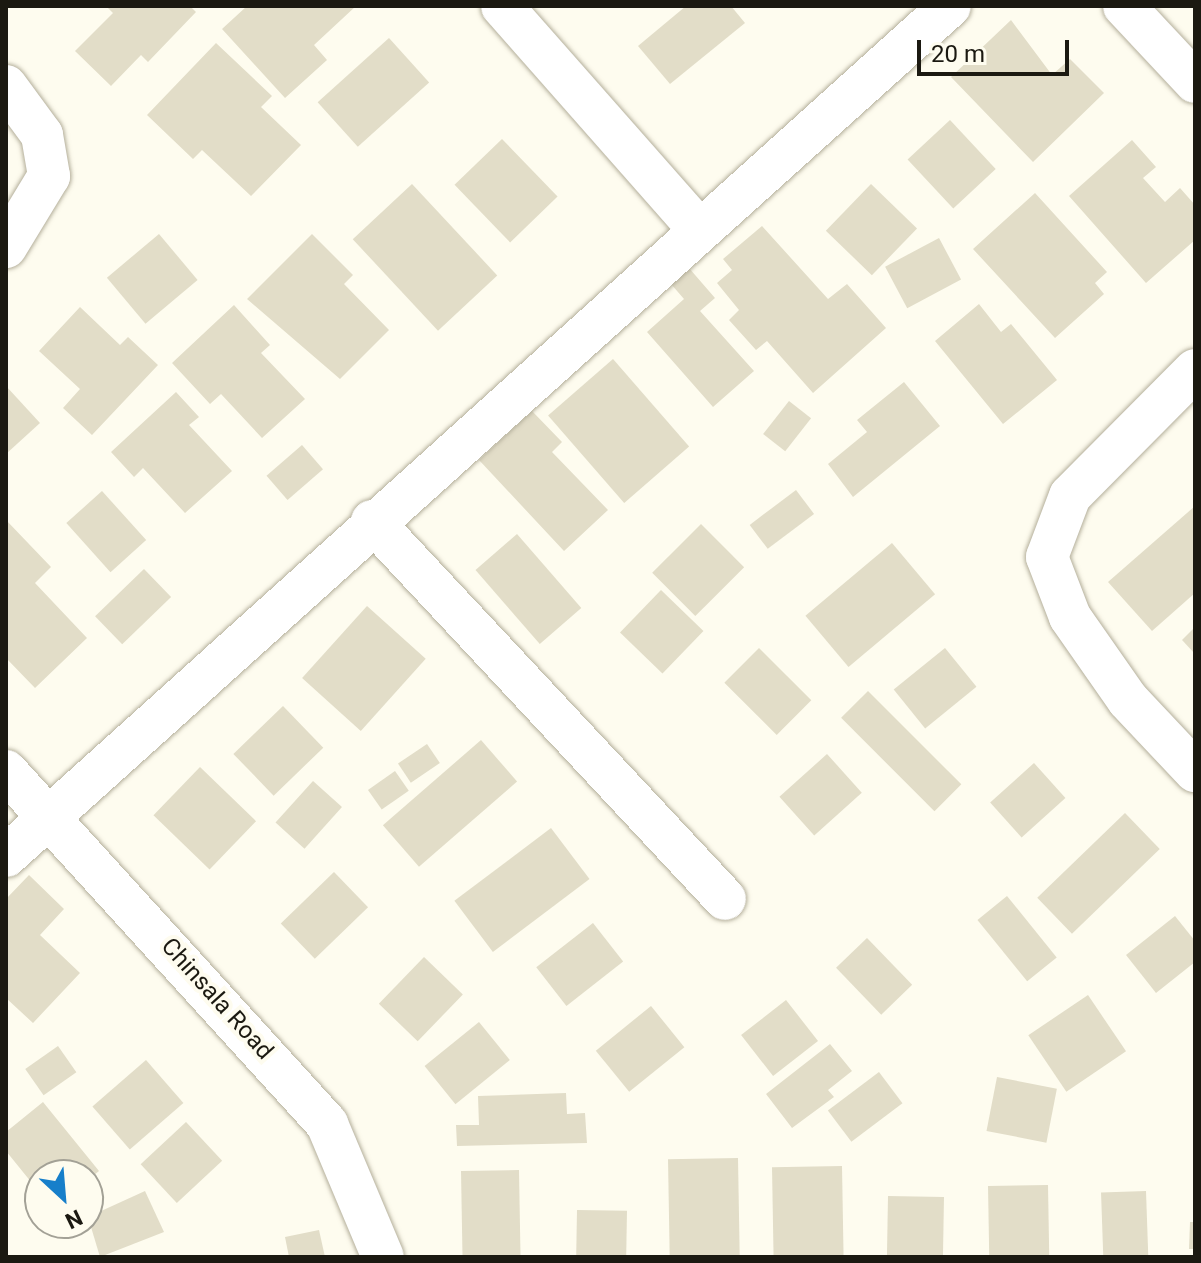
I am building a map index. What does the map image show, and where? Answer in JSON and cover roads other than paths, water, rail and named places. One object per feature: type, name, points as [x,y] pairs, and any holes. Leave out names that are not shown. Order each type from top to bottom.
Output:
[{"type":"street","points":[[502,6],[698,228]]},
{"type":"street","points":[[6,856],[372,521],[950,6]]},
{"type":"street","points":[[1124,6],[1195,82]]},
{"type":"street","points":[[6,86],[42,135],[49,176],[6,247]]},
{"type":"street","points":[[1195,370],[1070,496],[1047,557],[1078,629],[1128,700],[1195,771]]},
{"type":"street","points":[[372,521],[725,899]]},
{"type":"street","name":"Chinsala Road","points":[[6,771],[327,1124],[383,1257]]}]
